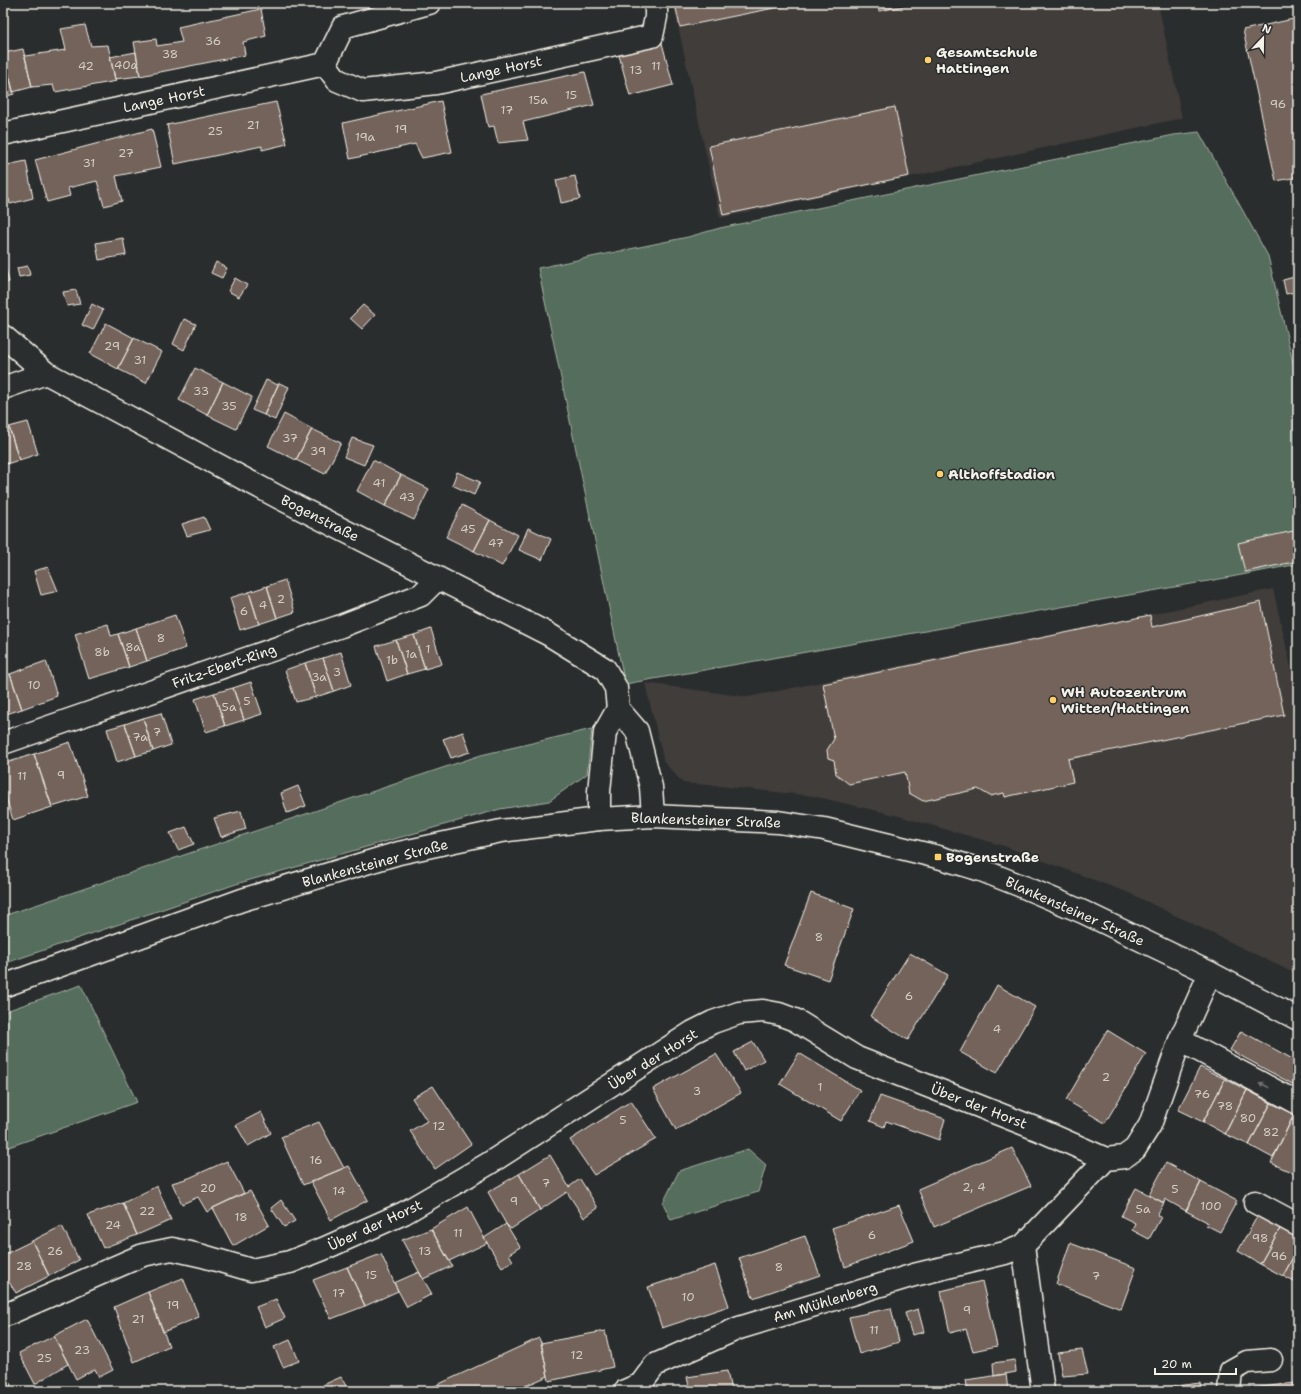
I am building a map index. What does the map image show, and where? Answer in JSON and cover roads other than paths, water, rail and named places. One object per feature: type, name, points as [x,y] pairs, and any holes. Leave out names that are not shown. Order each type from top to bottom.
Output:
[{"type":"street","points":[[325,64],[343,27],[429,3]]},
{"type":"street","name":"Lange Horst","points":[[3,134],[325,64],[337,80],[363,91],[436,83],[652,36],[656,17],[656,3]]},
{"type":"street","name":"Bogenstraße","points":[[3,336],[46,373],[280,498],[548,634],[606,669],[616,688],[618,709]]},
{"type":"street","points":[[3,388],[46,373]]},
{"type":"street","name":"Fritz-Ebert-Ring","points":[[3,743],[348,623],[421,595],[438,578]]},
{"type":"street","points":[[599,819],[599,791],[605,732],[618,709],[637,731],[651,787],[653,816]]},
{"type":"street","name":"Blankensteiner Straße","points":[[3,986],[242,900],[400,853],[501,831],[599,819],[653,816],[766,821],[801,825],[824,829],[938,857],[982,870],[1083,912],[1210,972],[1298,1019]]},
{"type":"street","points":[[1106,1159],[1124,1157],[1135,1149],[1150,1125],[1180,1040],[1210,972]]},
{"type":"street","name":"Über der Horst","points":[[3,1316],[143,1255],[172,1249],[251,1270],[290,1262],[323,1249],[404,1213],[494,1160],[693,1032],[713,1022],[739,1013],[763,1011],[779,1014],[795,1020],[857,1058],[1042,1130],[1106,1159]]},
{"type":"street","points":[[1180,1040],[1298,1103]]},
{"type":"street","name":"Am Mühlenberg","points":[[636,1389],[656,1365],[739,1328],[914,1275],[1005,1253],[1023,1246],[1106,1159]]},
{"type":"street","points":[[1255,1202],[1298,1225]]},
{"type":"street","points":[[1023,1246],[1043,1391]]},
{"type":"street","points":[[1229,1391],[1231,1371],[1247,1362],[1271,1360]]},
{"type":"place","name":"Gesamtschule Hattingen","points":[[928,60]]},
{"type":"place","name":"Althoffstadion","points":[[940,474]]},
{"type":"place","name":"WH Autozentrum Witten/Hattingen","points":[[1053,700]]},
{"type":"place","name":"Bogenstraße","points":[[938,857]]}]
